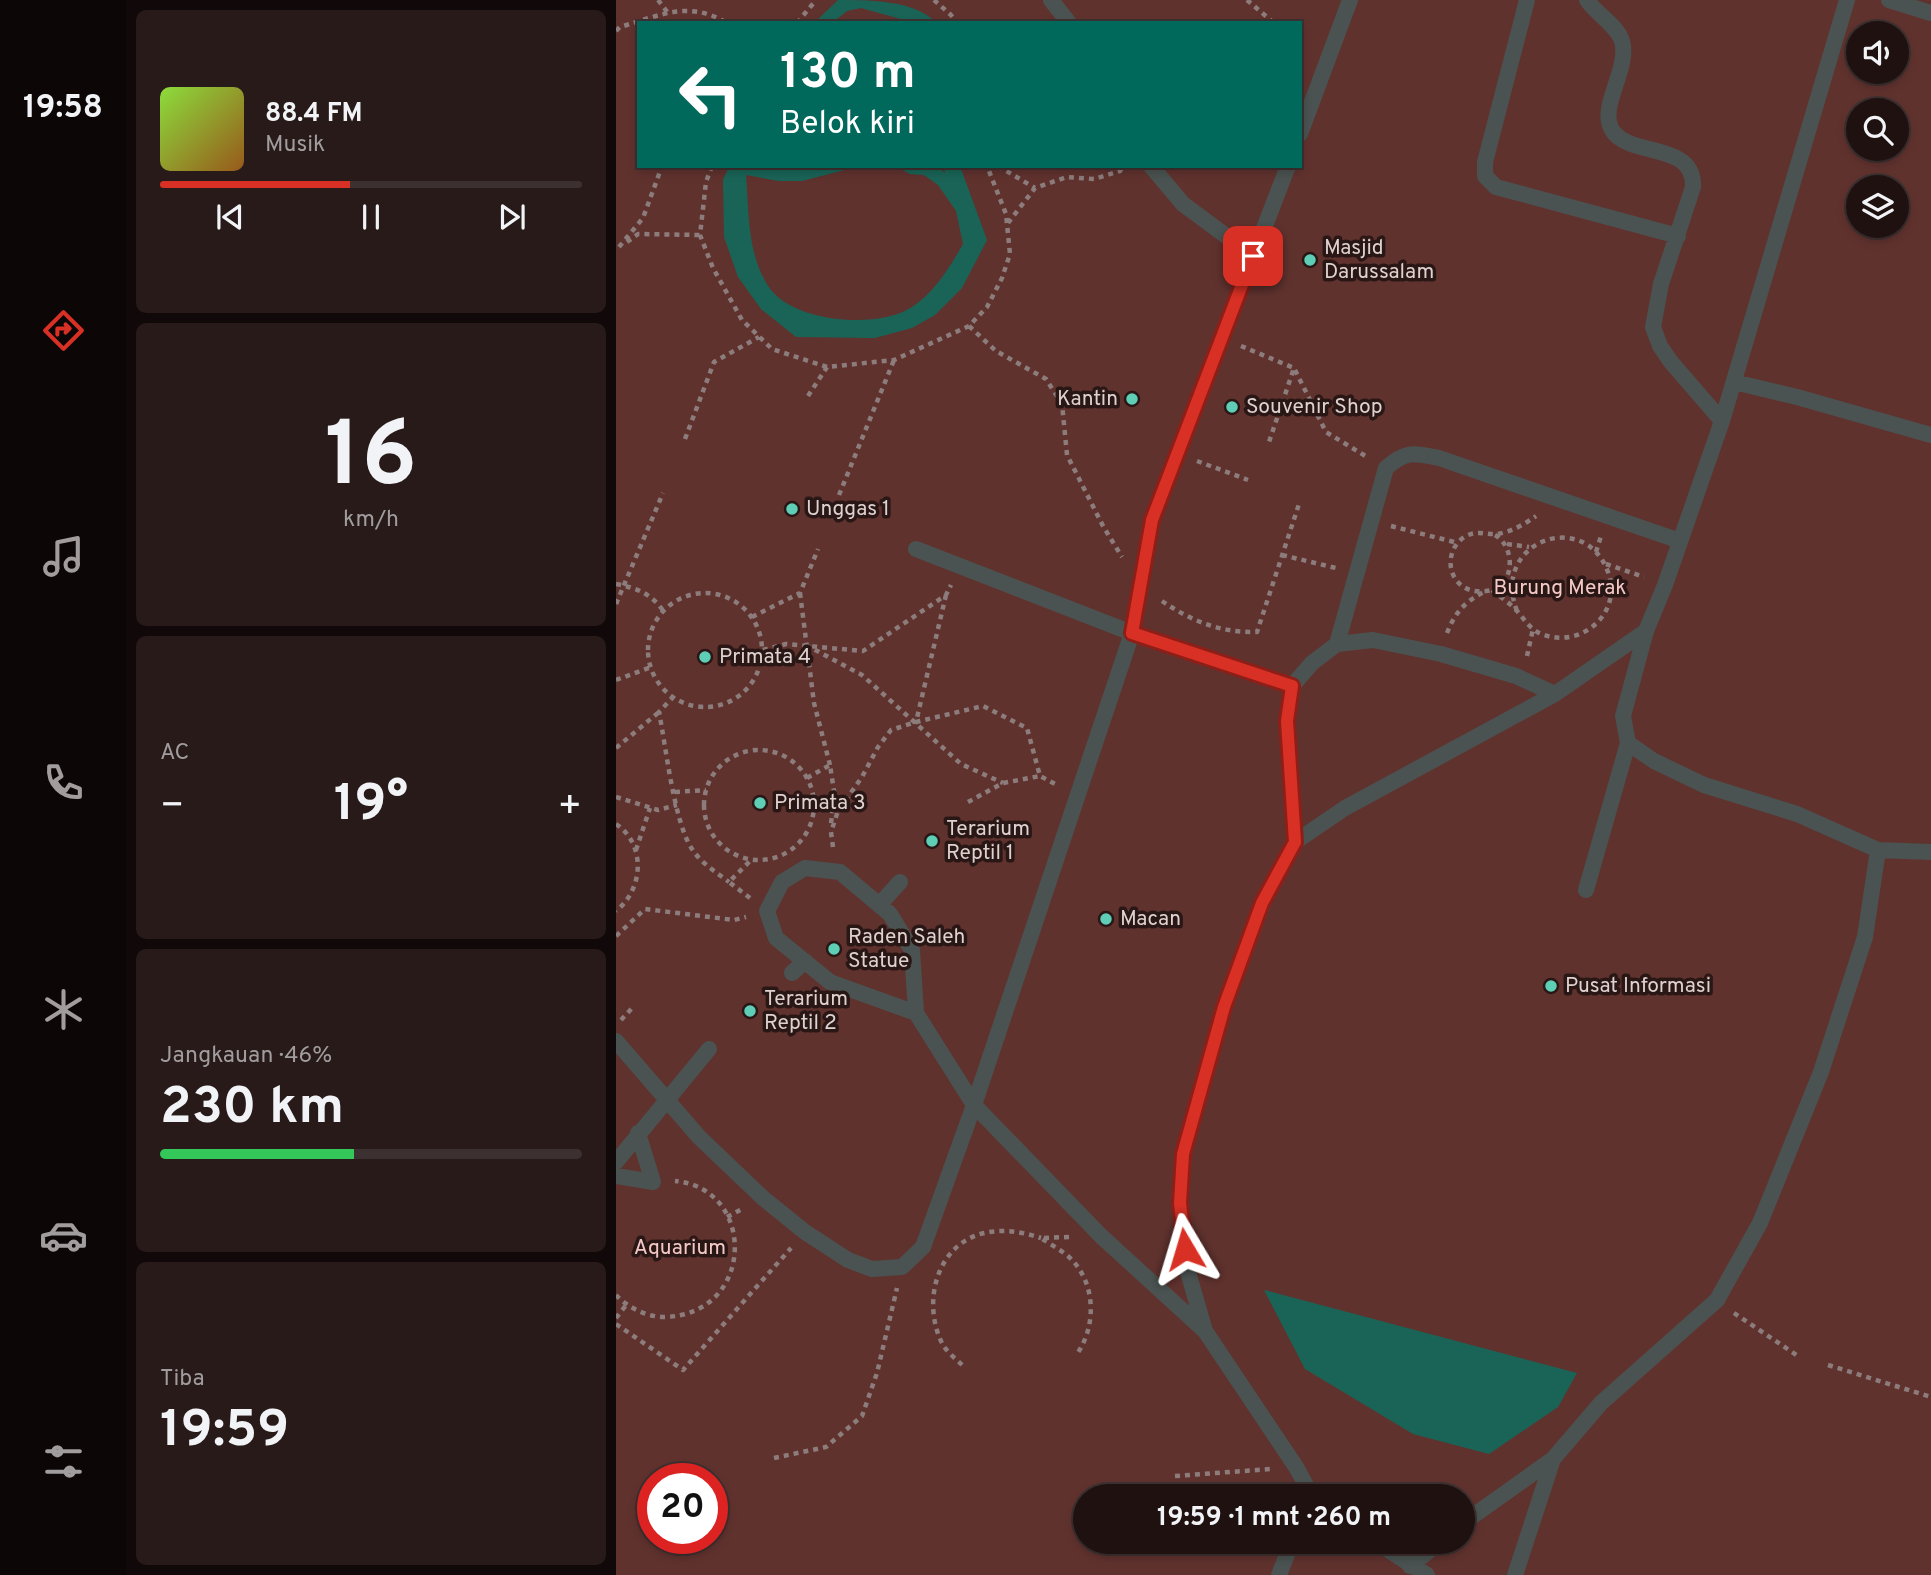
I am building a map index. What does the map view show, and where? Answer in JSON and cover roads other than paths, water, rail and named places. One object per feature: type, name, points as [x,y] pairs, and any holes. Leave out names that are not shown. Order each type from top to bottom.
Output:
[{"type":"lane","points":[[1051,0],[1067,21]]},
{"type":"lane","points":[[1302,129],[1350,0]]},
{"type":"lane","points":[[1527,0],[1485,162],[1485,176],[1496,187],[1678,236]]},
{"type":"lane","points":[[1587,0],[1622,38],[1624,57],[1609,110],[1611,129],[1623,141],[1656,150],[1687,165],[1694,174],[1693,187],[1661,284],[1653,327],[1660,346],[1671,362],[1722,421]]},
{"type":"lane","points":[[1586,890],[1628,743],[1623,716],[1646,631],[1665,585],[1722,421],[1847,0]]},
{"type":"lane","points":[[1889,0],[1931,13]]},
{"type":"lane","points":[[1153,168],[1183,204],[1253,256]]},
{"type":"lane","points":[[616,1041],[699,1137],[763,1198],[805,1232],[848,1260],[872,1269],[902,1267],[923,1247],[974,1105],[1132,633],[1152,520],[1287,168]]},
{"type":"lane","points":[[1734,382],[1931,435]]},
{"type":"lane","points":[[1337,644],[1386,468],[1400,456],[1420,454],[1439,458],[1680,541]]},
{"type":"lane","points":[[916,549],[1132,633],[1292,686]]},
{"type":"lane","points":[[1205,1331],[1186,1258],[1180,1203],[1183,1154],[1224,1007],[1262,903],[1295,842],[1356,801],[1555,694],[1646,631]]},
{"type":"lane","points":[[1295,842],[1287,721],[1292,686],[1312,663],[1337,644],[1373,640],[1441,654],[1516,676],[1555,694]]},
{"type":"lane","points":[[1628,743],[1654,761],[1704,785],[1797,814],[1878,850],[1931,852]]},
{"type":"lane","points":[[1475,1514],[1553,1459],[1601,1403],[1717,1300],[1760,1223],[1821,1072],[1865,937],[1878,850]]},
{"type":"lane","points":[[916,1013],[831,982],[776,938],[767,911],[782,882],[804,867],[840,872],[890,915],[912,950],[916,1013],[974,1105],[1101,1236],[1205,1331],[1305,1484]]},
{"type":"lane","points":[[879,905],[900,882]]},
{"type":"lane","points":[[792,973],[805,961]]},
{"type":"lane","points":[[616,1162],[709,1049]]},
{"type":"lane","points":[[616,1176],[653,1182],[638,1133]]},
{"type":"lane","points":[[1515,1575],[1553,1459]]},
{"type":"lane","points":[[1279,1575],[1287,1554]]},
{"type":"lane","points":[[1393,1554],[1427,1575]]},
{"type":"lane","points":[[1410,1566],[1425,1554]]},
{"type":"water","points":[[838,0],[891,3],[916,10],[934,21],[908,21],[861,8],[847,11],[834,21],[816,21]]},
{"type":"water","points":[[728,168],[852,168],[802,181],[779,181],[746,175],[753,250],[763,277],[771,290],[783,301],[818,316],[860,320],[898,314],[920,301],[934,287],[963,244],[956,211],[938,185],[924,175],[910,174],[899,168],[939,168],[945,173],[944,168],[961,168],[987,240],[962,288],[935,315],[912,328],[875,338],[796,337],[761,309],[738,277],[724,237],[723,180]]},
{"type":"water","points":[[1264,1290],[1577,1373],[1558,1407],[1489,1454],[1413,1434],[1305,1369]]},
{"type":"place","name":"Masjid Darussalam","points":[[1310,260]]},
{"type":"place","name":"Kantin","points":[[1132,399]]},
{"type":"place","name":"Souvenir Shop","points":[[1232,407]]},
{"type":"place","name":"Unggas 1","points":[[792,509]]},
{"type":"place","name":"Primata 4","points":[[705,657]]},
{"type":"place","name":"Primata 3","points":[[760,803]]},
{"type":"place","name":"Terarium Reptil 1","points":[[932,841]]},
{"type":"place","name":"Macan","points":[[1106,919]]},
{"type":"place","name":"Raden Saleh Statue","points":[[834,949]]},
{"type":"place","name":"Pusat Informasi","points":[[1551,986]]},
{"type":"place","name":"Terarium Reptil 2","points":[[750,1011]]},
{"type":"park label","name":"Burung Merak","points":[[1560,588]]},
{"type":"park label","name":"Aquarium","points":[[680,1248]]}]
